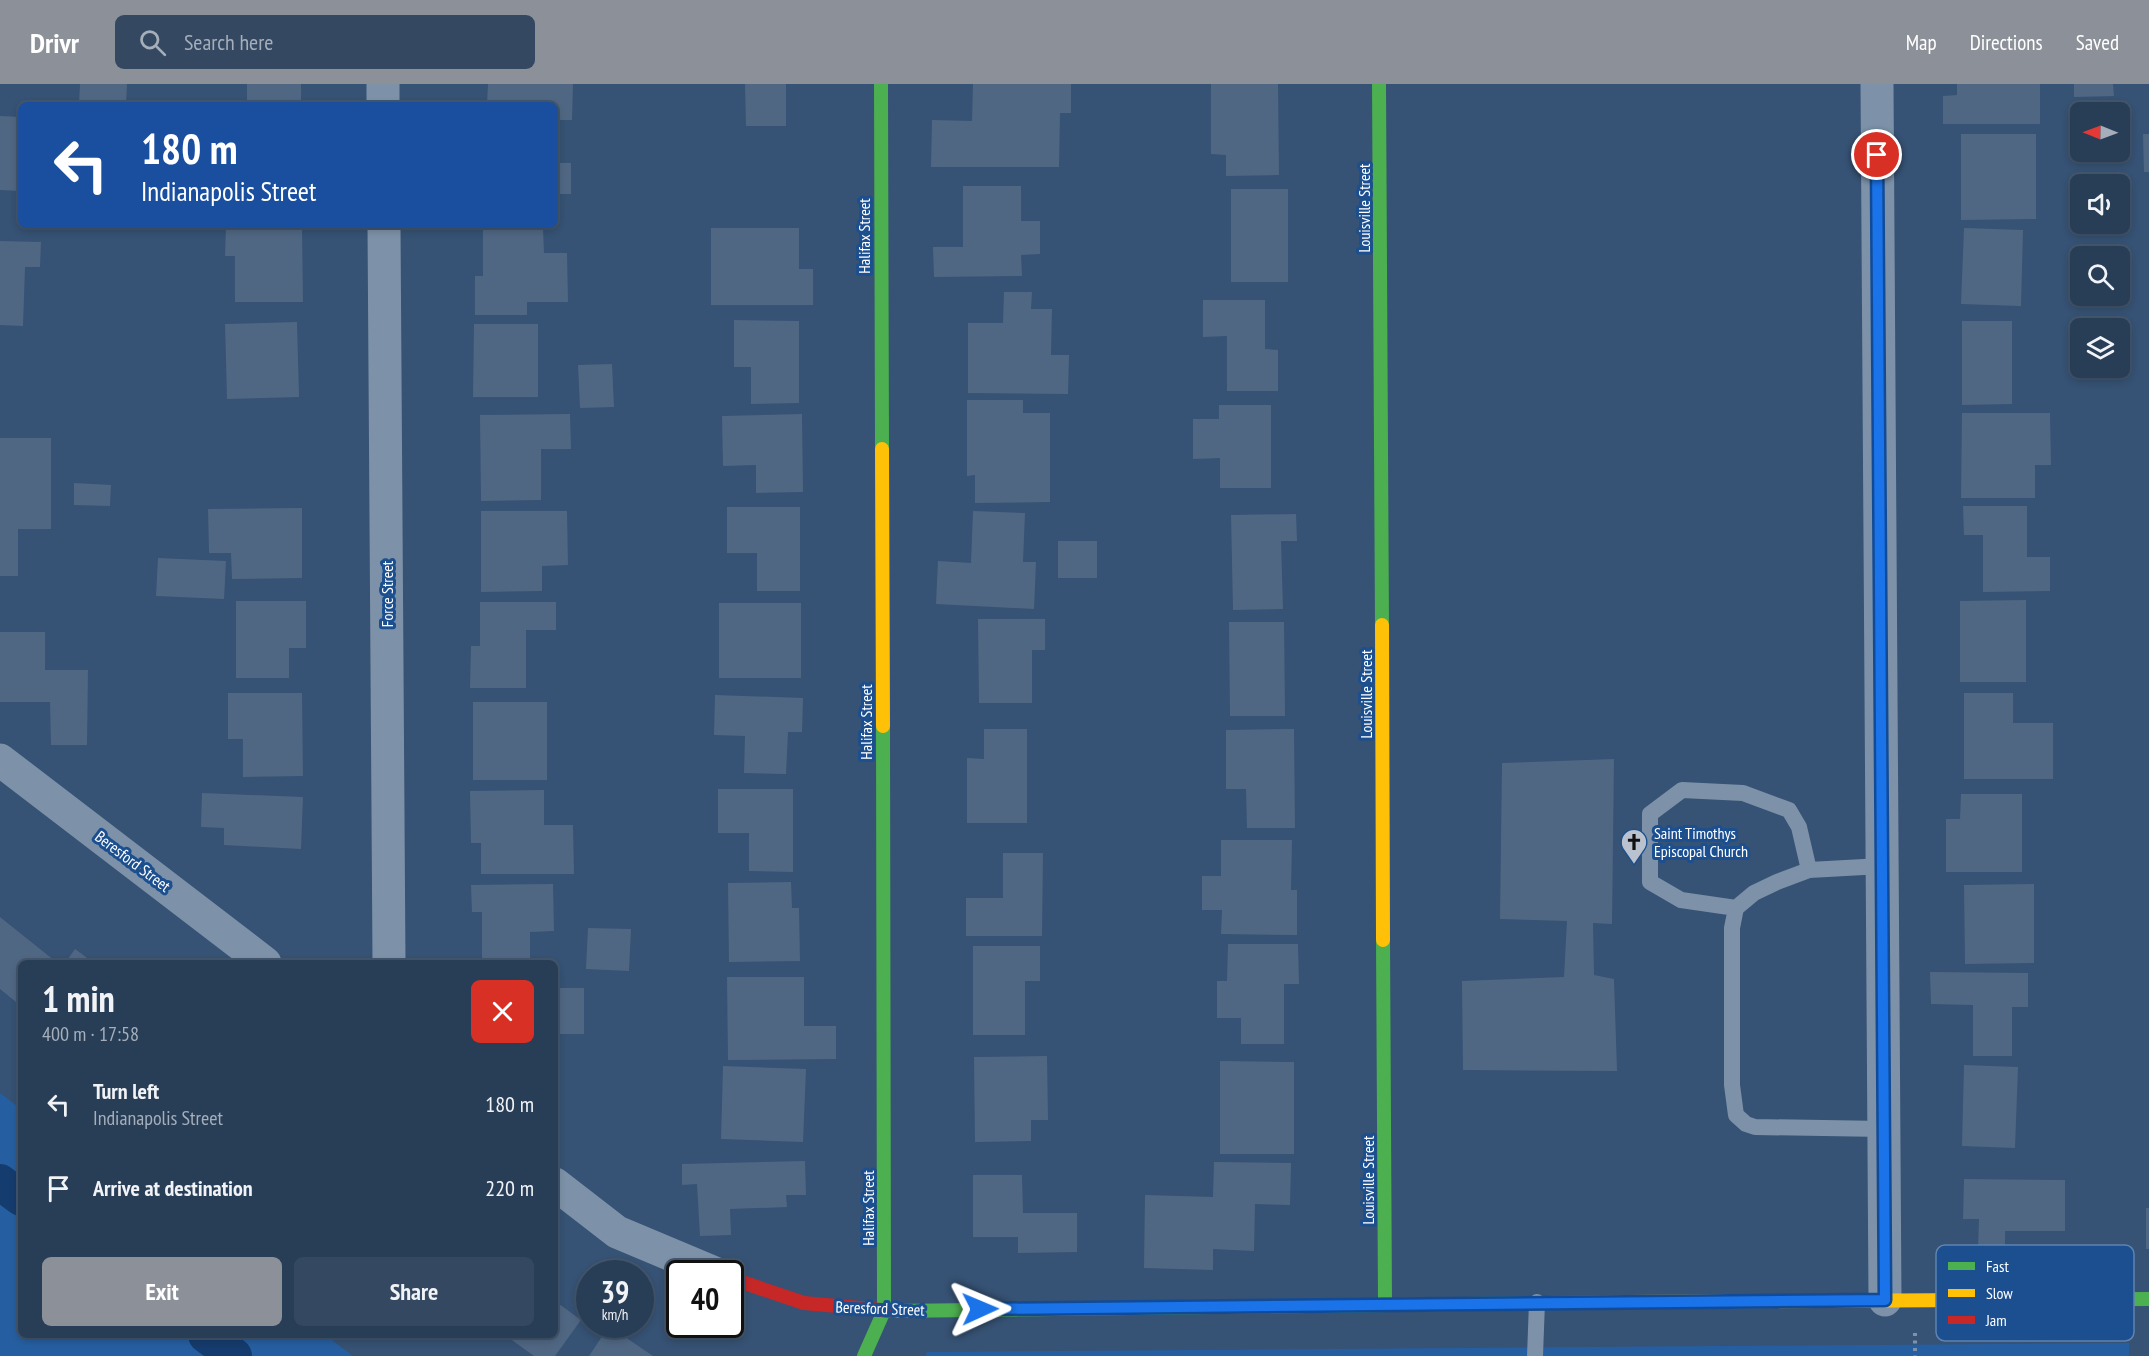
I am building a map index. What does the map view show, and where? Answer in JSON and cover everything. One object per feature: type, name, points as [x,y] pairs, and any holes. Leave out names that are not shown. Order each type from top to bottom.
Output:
[{"type":"street","points":[[383,84],[383,102]]},
{"type":"street","name":"Halifax Street","points":[[864,1356],[884,1311],[880,84]]},
{"type":"street","name":"Louisville Street","points":[[1379,84],[1385,1303]]},
{"type":"street","points":[[1877,84],[1885,1300]]},
{"type":"street","name":"Force Street","points":[[384,228],[389,960]]},
{"type":"street","name":"Beresford Street","points":[[0,760],[262,960]]},
{"type":"street","points":[[558,1186],[617,1232],[684,1260]]},
{"type":"street","name":"Beresford Street","points":[[744,1283],[804,1304],[884,1311],[1385,1303],[1936,1300]]},
{"type":"street","name":"Beresford Street","points":[[2134,1299],[2149,1299]]},
{"type":"lane","points":[[1736,908],[1682,900],[1650,882],[1650,814],[1682,790],[1743,792],[1789,810],[1798,827],[1809,870]]},
{"type":"lane","points":[[1882,866],[1809,870],[1754,893],[1736,908],[1732,928],[1732,1085],[1736,1115],[1746,1124],[1755,1127],[1884,1129]]},
{"type":"lane","points":[[1535,1356],[1537,1302]]},
{"type":"shaded area","points":[[0,1093],[18,1107],[18,1338],[329,1338],[353,1356],[0,1356]]},
{"type":"shaded area","points":[[2129,1343],[2129,1356],[925,1356],[927,1352]]},
{"type":"building","points":[[80,84],[127,84],[126,102],[79,102]]},
{"type":"building","points":[[247,84],[301,84],[301,102],[247,102]]},
{"type":"building","points":[[488,84],[573,84],[572,120],[558,120],[558,102],[487,102]]},
{"type":"building","points":[[745,84],[786,84],[786,126],[746,126]]},
{"type":"building","points":[[973,84],[1071,84],[1071,113],[1060,113],[1059,167],[931,167],[932,120],[972,121]]},
{"type":"building","points":[[1211,84],[1278,84],[1279,175],[1226,176],[1226,155],[1211,154]]},
{"type":"building","points":[[1957,84],[2040,84],[2040,124],[1943,124],[1943,96],[1957,95]]},
{"type":"building","points":[[2074,84],[2113,84],[2114,96],[2074,97]]},
{"type":"building","points":[[0,116],[18,117],[18,191],[0,190]]},
{"type":"building","points":[[1961,134],[2036,134],[2036,219],[1961,220]]},
{"type":"building","points":[[2143,134],[2149,134],[2149,172],[2144,172]]},
{"type":"building","points":[[558,163],[571,163],[571,194],[558,194]]},
{"type":"building","points":[[963,186],[1021,186],[1021,221],[1040,221],[1040,254],[1021,255],[1022,276],[934,277],[933,247],[963,247]]},
{"type":"building","points":[[1231,189],[1288,189],[1288,282],[1231,282]]},
{"type":"building","points":[[226,228],[302,228],[303,302],[235,302],[235,256],[225,256]]},
{"type":"building","points":[[543,228],[544,253],[567,253],[568,302],[527,302],[527,315],[475,315],[475,276],[483,276],[483,229]]},
{"type":"building","points":[[711,228],[799,228],[799,269],[813,269],[813,305],[711,305]]},
{"type":"building","points":[[1964,228],[2023,230],[2021,306],[1961,304]]},
{"type":"building","points":[[0,241],[41,242],[40,267],[25,267],[23,326],[0,325]]},
{"type":"building","points":[[1004,292],[1032,292],[1031,309],[1052,309],[1051,355],[1069,355],[1068,394],[968,393],[968,323],[1003,323]]},
{"type":"building","points":[[1203,300],[1265,300],[1265,349],[1278,350],[1278,391],[1227,391],[1227,336],[1203,337]]},
{"type":"building","points":[[734,320],[799,321],[799,403],[751,404],[751,367],[734,367]]},
{"type":"building","points":[[1962,321],[2012,321],[2012,404],[1962,405]]},
{"type":"building","points":[[297,322],[299,397],[227,399],[225,324]]},
{"type":"building","points":[[474,324],[538,324],[538,397],[473,397]]},
{"type":"building","points":[[612,364],[614,407],[580,408],[578,365]]},
{"type":"building","points":[[967,400],[1023,400],[1023,413],[1050,413],[1050,502],[975,503],[975,475],[967,476]]},
{"type":"building","points":[[1219,405],[1271,405],[1271,488],[1220,488],[1220,458],[1193,459],[1193,419],[1219,419]]},
{"type":"building","points":[[1962,413],[2050,413],[2051,465],[2035,465],[2035,498],[1961,498]]},
{"type":"building","points":[[570,414],[571,449],[541,449],[541,500],[481,501],[480,415]]},
{"type":"building","points":[[802,414],[803,492],[756,493],[756,465],[723,466],[722,416]]},
{"type":"building","points":[[0,438],[51,438],[51,529],[18,529],[18,576],[0,576]]},
{"type":"building","points":[[74,483],[111,485],[110,506],[74,505]]},
{"type":"building","points":[[1963,506],[2027,506],[2027,557],[2050,557],[2050,591],[1983,592],[1983,535],[1964,535]]},
{"type":"building","points":[[727,507],[800,507],[800,591],[757,591],[757,553],[727,553]]},
{"type":"building","points":[[302,508],[302,578],[232,579],[231,553],[209,553],[208,509]]},
{"type":"building","points":[[481,511],[567,511],[568,565],[542,566],[542,591],[481,592]]},
{"type":"building","points":[[973,511],[1025,513],[1023,562],[1036,562],[1034,609],[936,604],[938,561],[971,563]]},
{"type":"building","points":[[1296,514],[1297,541],[1281,541],[1283,609],[1233,610],[1231,515]]},
{"type":"building","points":[[1058,541],[1097,541],[1097,578],[1058,578]]},
{"type":"building","points":[[158,558],[226,561],[224,599],[156,596]]},
{"type":"building","points":[[2026,600],[2026,682],[1960,682],[1960,601]]},
{"type":"building","points":[[236,601],[306,601],[306,648],[289,648],[289,678],[236,678]]},
{"type":"building","points":[[480,602],[556,602],[556,630],[526,630],[526,688],[470,688],[471,646],[480,646]]},
{"type":"building","points":[[719,603],[801,603],[801,678],[719,678]]},
{"type":"building","points":[[978,619],[1045,619],[1045,650],[1032,650],[1032,703],[979,703]]},
{"type":"building","points":[[1229,622],[1284,622],[1285,716],[1230,716]]},
{"type":"building","points":[[0,632],[45,632],[45,670],[88,670],[87,745],[51,745],[50,702],[0,702]]},
{"type":"building","points":[[228,693],[302,693],[303,776],[243,777],[243,739],[228,739]]},
{"type":"building","points":[[1964,693],[2013,693],[2013,723],[2053,723],[2053,779],[1964,779]]},
{"type":"building","points":[[715,695],[803,698],[802,732],[788,732],[786,774],[744,773],[745,736],[714,735]]},
{"type":"building","points":[[473,702],[547,702],[547,780],[473,780]]},
{"type":"building","points":[[984,729],[1027,729],[1027,823],[967,823],[967,758],[984,759]]},
{"type":"building","points":[[1294,729],[1295,828],[1247,828],[1246,789],[1226,789],[1226,730]]},
{"type":"building","points":[[1614,759],[1612,924],[1593,923],[1594,975],[1614,979],[1617,1071],[1463,1070],[1462,981],[1564,977],[1567,921],[1500,919],[1502,763]]},
{"type":"building","points":[[718,789],[793,789],[793,872],[749,871],[749,833],[718,833]]},
{"type":"building","points":[[544,790],[544,825],[573,825],[574,874],[481,874],[481,843],[471,843],[470,791]]},
{"type":"building","points":[[202,793],[303,797],[301,849],[224,845],[224,828],[201,827]]},
{"type":"building","points":[[1961,794],[2022,794],[2022,872],[1946,872],[1946,819],[1960,819]]},
{"type":"building","points":[[1221,840],[1292,840],[1291,890],[1297,890],[1297,935],[1221,934],[1222,910],[1202,910],[1202,876],[1221,876]]},
{"type":"building","points":[[1003,853],[1043,853],[1042,936],[966,936],[966,898],[1003,898]]},
{"type":"building","points":[[791,882],[792,908],[799,908],[800,961],[729,962],[728,883]]},
{"type":"building","points":[[553,884],[554,931],[530,932],[530,960],[482,960],[482,912],[472,912],[471,885]]},
{"type":"building","points":[[2034,884],[2034,963],[1965,964],[1964,885]]},
{"type":"building","points":[[0,917],[54,960],[18,960],[18,1004],[0,989]]},
{"type":"building","points":[[588,928],[631,929],[629,971],[586,969]]},
{"type":"building","points":[[1228,944],[1298,944],[1299,984],[1284,984],[1284,1044],[1241,1044],[1241,1018],[1217,1018],[1217,981],[1227,981]]},
{"type":"building","points":[[973,946],[1040,946],[1040,981],[1025,981],[1025,1035],[973,1035]]},
{"type":"building","points":[[75,949],[90,960],[67,960]]},
{"type":"building","points":[[1930,972],[2028,973],[2028,1007],[2012,1007],[2012,1056],[1973,1056],[1973,1005],[1931,1004]]},
{"type":"building","points":[[727,977],[804,977],[804,1026],[836,1026],[836,1059],[728,1060]]},
{"type":"building","points":[[558,988],[584,988],[584,1034],[558,1034]]},
{"type":"building","points":[[1047,1056],[1048,1120],[1031,1120],[1031,1141],[975,1142],[974,1057]]},
{"type":"building","points":[[1220,1061],[1294,1062],[1294,1154],[1220,1154]]},
{"type":"building","points":[[1964,1065],[2018,1067],[2015,1148],[1962,1146]]},
{"type":"building","points":[[723,1066],[806,1069],[803,1142],[721,1139]]},
{"type":"building","points":[[805,1161],[806,1195],[786,1195],[787,1207],[730,1209],[731,1235],[700,1236],[697,1184],[682,1185],[682,1164]]},
{"type":"building","points":[[1214,1162],[1291,1163],[1290,1205],[1255,1204],[1254,1251],[1213,1249],[1213,1270],[1144,1268],[1145,1195],[1213,1197]]},
{"type":"building","points":[[973,1175],[1022,1175],[1023,1213],[1077,1213],[1077,1252],[1018,1253],[1018,1237],[973,1237]]},
{"type":"building","points":[[1964,1179],[2065,1180],[2065,1231],[2005,1231],[2005,1245],[1978,1245],[1979,1219],[1963,1219]]},
{"type":"building","points":[[2146,1208],[2149,1208],[2149,1249],[2146,1249]]},
{"type":"building","points":[[558,1303],[576,1316],[576,1327],[555,1356],[534,1356],[509,1338],[558,1338]]},
{"type":"building","points":[[601,1338],[627,1338],[653,1356],[589,1356]]},
{"type":"waterway","points":[[0,1182],[18,1196]]},
{"type":"waterway","points":[[210,1338],[234,1356]]},
{"type":"traffic: fast","points":[[881,84],[882,449]]},
{"type":"traffic: fast","points":[[1379,84],[1382,625]]},
{"type":"traffic: fast","points":[[864,1356],[884,1311],[883,726]]},
{"type":"traffic: fast","points":[[1383,940],[1385,1303]]},
{"type":"traffic: fast","points":[[2134,1299],[2149,1299]]},
{"type":"traffic: fast","points":[[892,1311],[1629,1302]]},
{"type":"traffic: slow","points":[[882,449],[883,726]]},
{"type":"traffic: slow","points":[[1382,625],[1383,940]]},
{"type":"traffic: slow","points":[[1629,1302],[1936,1300]]},
{"type":"traffic: jam","points":[[744,1283],[804,1303],[892,1311]]},
{"type":"place","name":"Saint Timothys Episcopal Church","points":[[1634,865]]},
{"type":"route","points":[[980,1309],[1385,1303],[1885,1300],[1877,155]]}]
